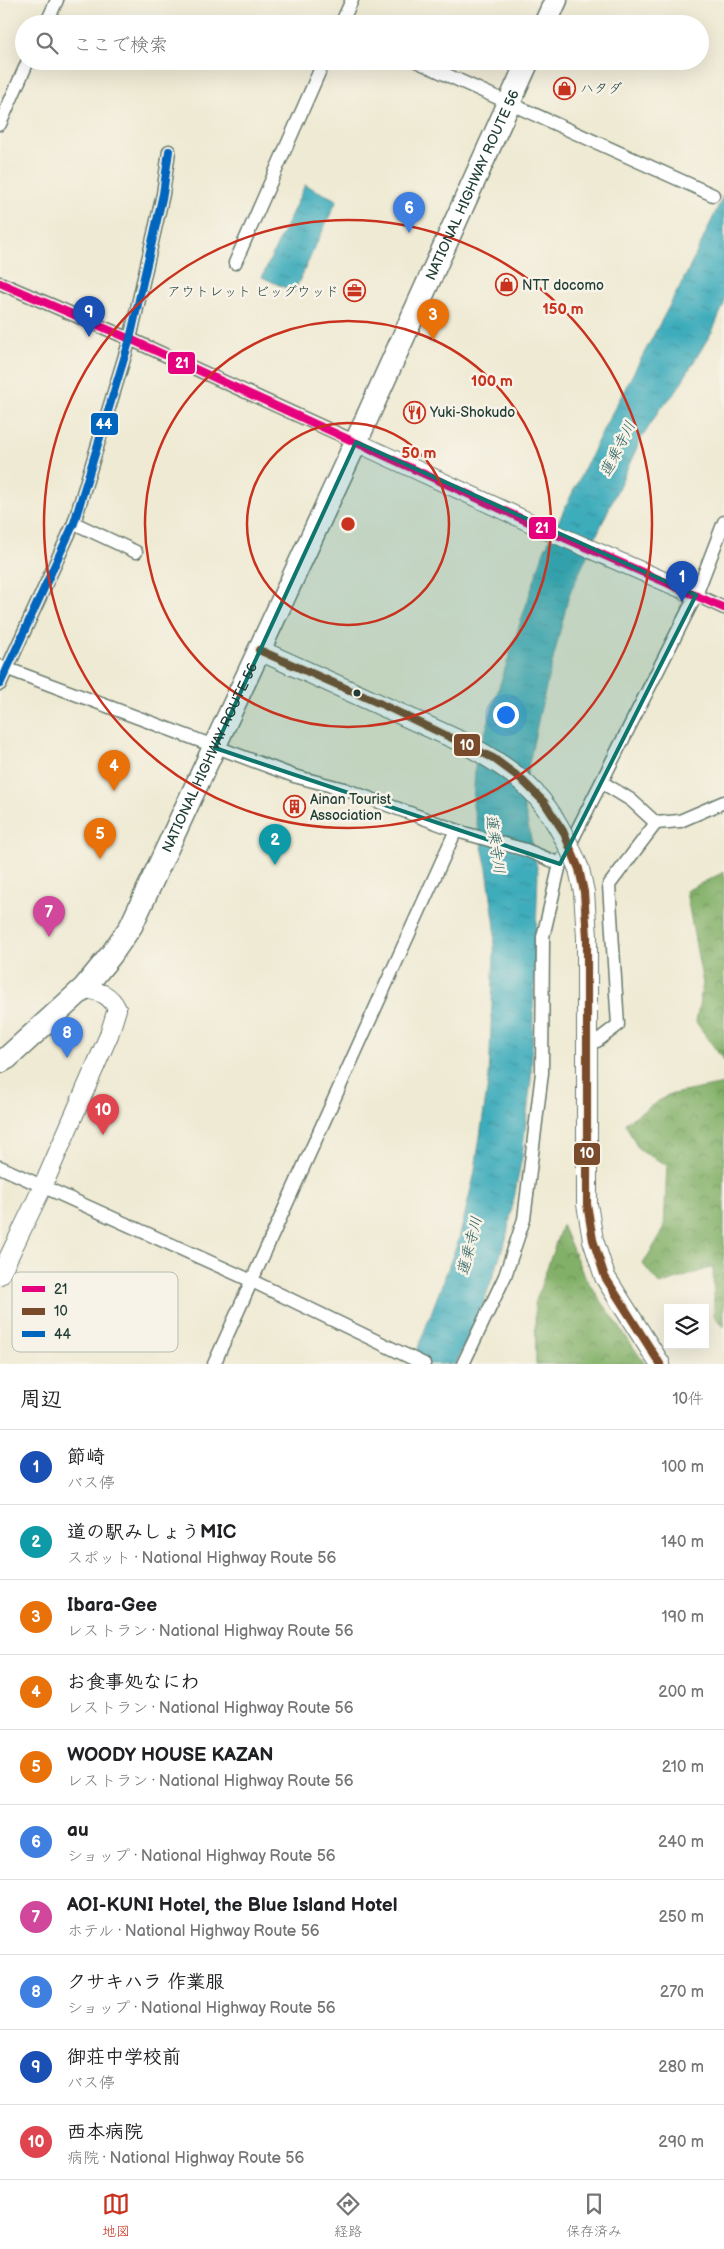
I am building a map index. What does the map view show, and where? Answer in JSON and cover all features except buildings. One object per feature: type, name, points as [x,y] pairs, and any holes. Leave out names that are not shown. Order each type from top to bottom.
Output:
[{"type":"highway","points":[[549,15],[556,0]]},
{"type":"highway","name":"NATIONAL HIGHWAY ROUTE 56","points":[[0,1062],[22,1045],[84,988],[111,955],[131,926],[356,442],[524,70]]},
{"type":"main road","points":[[259,650],[462,742],[493,758],[520,778],[544,802],[563,831],[569,866],[584,892],[587,937],[588,1213],[593,1240],[604,1277],[660,1364]]},
{"type":"street","points":[[50,15],[57,0]]},
{"type":"street","points":[[345,15],[352,0]]},
{"type":"street","points":[[0,124],[24,70]]},
{"type":"street","points":[[236,263],[320,70]]},
{"type":"street","points":[[435,70],[713,195]]},
{"type":"street","points":[[0,684],[4,667],[74,523],[130,339],[163,194],[169,151]]},
{"type":"street","points":[[0,283],[130,339],[546,530],[724,608]]},
{"type":"street","points":[[463,1364],[505,1276],[524,1219],[542,1073],[543,937],[569,866],[603,783],[696,595],[724,522]]},
{"type":"street","points":[[74,523],[136,552]]},
{"type":"street","points":[[4,667],[215,748],[294,776],[344,789],[460,831],[526,850],[569,866]]},
{"type":"street","points":[[603,783],[631,800],[656,823],[680,821],[724,802]]},
{"type":"street","points":[[597,1041],[618,1026],[609,884],[656,823]]},
{"type":"street","points":[[214,1364],[460,831]]},
{"type":"street","points":[[0,1275],[43,1186],[109,1035],[118,1010],[113,999],[101,992],[84,988]]},
{"type":"street","points":[[0,1167],[252,1282],[424,1364]]},
{"type":"highlighted area","points":[[356,442],[696,595],[560,864],[215,748]]},
{"type":"green space","points":[[724,872],[724,1061],[696,1022],[703,984],[686,891]]},
{"type":"green space","points":[[724,1084],[724,1327],[714,1316],[713,1267],[660,1285],[643,1264],[664,1229],[667,1165],[639,1150],[625,1123],[668,1095]]},
{"type":"green space","points":[[562,1225],[584,1276],[645,1364],[536,1364],[535,1303]]},
{"type":"water","points":[[305,185],[337,200],[294,292],[262,277]]},
{"type":"water","name":"蓮乗寺川","points":[[724,194],[724,304],[713,330],[675,393],[660,409],[640,441],[569,595],[540,712],[522,797],[538,872],[531,1080],[522,1157],[506,1239],[482,1307],[456,1364],[412,1364],[459,1239],[474,1176],[489,1077],[495,927],[487,869],[473,806],[475,767],[496,696],[544,551],[605,426],[688,271]]},
{"type":"transit line","name":"44","points":[[0,684],[74,523],[130,339],[163,194],[169,151]]},
{"type":"transit line","name":"21","points":[[0,283],[130,339],[544,529],[724,608]]},
{"type":"transit line","name":"10","points":[[259,650],[381,704],[493,758],[520,778],[544,802],[563,831],[579,869],[584,892],[587,937],[587,1204],[593,1240],[605,1277],[660,1364]]},
{"type":"place","name":"ハタダ","points":[[564,88]]},
{"type":"place","name":"au","points":[[409,233]]},
{"type":"place","name":"NTT docomo","points":[[506,285]]},
{"type":"place","name":"アウトレット ビッグウッド","points":[[355,291]]},
{"type":"place","name":"御荘中学校前","points":[[89,337]]},
{"type":"place","name":"Ibara-Gee","points":[[433,340]]},
{"type":"place","name":"Yuki-Shokudo","points":[[414,412]]},
{"type":"place","name":"節崎","points":[[682,602]]},
{"type":"place","name":"お食事処なにわ","points":[[114,791]]},
{"type":"place","name":"Ainan Tourist Association","points":[[294,807]]},
{"type":"place","name":"WOODY HOUSE KAZAN","points":[[100,859]]},
{"type":"place","name":"道の駅みしょうMIC","points":[[275,865]]},
{"type":"place","name":"AOI-KUNI Hotel, the Blue Island Hotel","points":[[49,937]]},
{"type":"place","name":"クサキハラ 作業服","points":[[67,1058]]},
{"type":"place","name":"西本病院","points":[[103,1135]]}]
